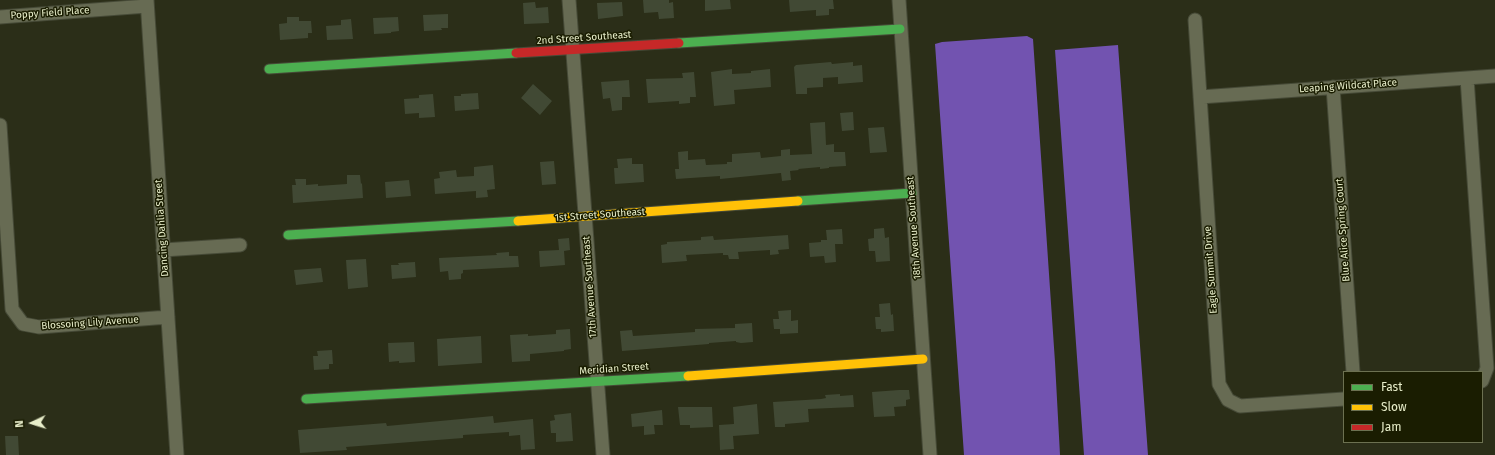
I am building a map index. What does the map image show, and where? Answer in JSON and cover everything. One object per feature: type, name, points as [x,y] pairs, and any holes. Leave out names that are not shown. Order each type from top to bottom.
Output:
[{"type":"street","name":"17th Avenue Southeast","points":[[569,0],[603,455]]},
{"type":"street","name":"18th Avenue Southeast","points":[[899,0],[930,455]]},
{"type":"street","name":"Poppy Field Place","points":[[0,17],[147,3]]},
{"type":"street","name":"Dancing Dahlia Street","points":[[147,3],[177,455]]},
{"type":"street","name":"Eagle Summit Drive","points":[[1195,20],[1219,384],[1228,400],[1240,406],[1343,399]]},
{"type":"street","name":"2nd Street Southeast","points":[[269,69],[900,29]]},
{"type":"street","name":"Leaping Wildcat Place","points":[[1200,96],[1495,76]]},
{"type":"street","points":[[1467,78],[1487,368],[1483,378]]},
{"type":"street","name":"Blue Alice Spring Court","points":[[1333,87],[1353,371]]},
{"type":"street","name":"Blossoing Lily Avenue","points":[[0,125],[12,309],[23,324],[39,327],[168,317]]},
{"type":"street","name":"1st Street Southeast","points":[[288,235],[912,194]]},
{"type":"street","points":[[164,250],[240,245]]},
{"type":"street","name":"Meridian Street","points":[[306,399],[597,382],[923,359]]},
{"type":"shaded area","points":[[1027,36],[1033,39],[1060,455],[964,455],[935,44],[942,42]]},
{"type":"shaded area","points":[[1118,45],[1148,455],[1084,455],[1055,50]]},
{"type":"building","points":[[643,0],[669,0],[669,3],[673,2],[674,18],[659,19],[658,12],[644,13]]},
{"type":"building","points":[[705,0],[730,0],[731,9],[705,11]]},
{"type":"building","points":[[789,0],[833,0],[834,9],[829,9],[829,15],[816,16],[816,10],[790,12]]},
{"type":"building","points":[[535,2],[536,8],[548,7],[549,23],[524,24],[523,3]]},
{"type":"building","points":[[622,2],[623,16],[598,19],[597,3]]},
{"type":"building","points":[[448,14],[448,28],[441,28],[442,30],[424,31],[423,15]]},
{"type":"building","points":[[287,17],[299,17],[299,21],[311,21],[312,33],[308,33],[308,38],[280,40],[279,24],[287,23]]},
{"type":"building","points":[[398,17],[399,31],[374,34],[373,18]]},
{"type":"building","points":[[351,19],[353,39],[327,40],[326,26],[341,25],[341,20]]},
{"type":"building","points":[[831,62],[832,64],[853,62],[853,66],[862,65],[863,82],[838,84],[838,77],[823,78],[823,87],[807,88],[807,94],[796,94],[794,67],[796,65]]},
{"type":"building","points":[[732,69],[732,74],[751,73],[751,71],[770,69],[771,87],[734,90],[735,104],[714,106],[711,72]]},
{"type":"building","points":[[694,72],[696,97],[690,97],[690,103],[679,104],[679,101],[648,103],[646,79],[683,78],[682,73]]},
{"type":"building","points":[[629,80],[630,97],[622,97],[622,110],[612,111],[610,98],[603,99],[601,82]]},
{"type":"building","points":[[533,84],[552,101],[540,115],[521,98]]},
{"type":"building","points":[[478,93],[479,109],[455,111],[454,96]]},
{"type":"building","points":[[433,94],[435,117],[419,118],[419,113],[405,114],[404,99],[419,98],[419,95]]},
{"type":"building","points":[[853,112],[854,130],[842,131],[840,113]]},
{"type":"building","points":[[825,122],[826,145],[834,144],[834,152],[845,152],[846,166],[820,169],[820,167],[798,169],[799,170],[790,171],[791,180],[782,181],[781,173],[720,179],[720,176],[676,179],[675,169],[679,169],[678,152],[688,151],[688,160],[705,159],[706,165],[727,164],[727,162],[732,162],[732,154],[760,152],[761,158],[781,156],[781,150],[790,149],[790,155],[812,154],[810,123]]},
{"type":"building","points":[[884,127],[887,152],[870,153],[868,128]]},
{"type":"building","points":[[632,158],[632,164],[643,164],[644,182],[615,184],[614,168],[618,168],[617,159]]},
{"type":"building","points":[[554,161],[556,184],[542,185],[540,162]]},
{"type":"building","points":[[493,165],[495,189],[487,190],[488,197],[476,198],[476,191],[435,194],[434,179],[440,178],[439,172],[456,170],[457,177],[474,176],[474,167]]},
{"type":"building","points":[[347,175],[360,175],[363,198],[293,203],[292,185],[296,185],[295,179],[306,179],[306,185],[318,184],[318,186],[347,184]]},
{"type":"building","points":[[409,180],[411,196],[386,198],[385,182]]},
{"type":"building","points":[[884,228],[885,238],[889,237],[890,261],[876,262],[875,251],[869,251],[868,239],[874,238],[874,229]]},
{"type":"building","points":[[842,229],[843,244],[835,244],[836,262],[825,263],[824,256],[810,257],[809,243],[827,240],[826,230]]},
{"type":"building","points":[[788,235],[789,249],[778,250],[779,254],[770,255],[770,250],[738,252],[739,259],[729,259],[728,255],[723,255],[723,253],[686,255],[687,261],[662,263],[661,245],[667,244],[667,242],[701,240],[701,237],[713,236],[714,240]]},
{"type":"building","points":[[569,238],[570,250],[564,251],[565,265],[540,267],[539,251],[559,250],[558,239]]},
{"type":"building","points":[[509,252],[509,256],[518,256],[519,267],[463,270],[461,279],[449,280],[448,271],[440,272],[439,258],[497,255],[496,253]]},
{"type":"building","points":[[366,259],[368,287],[348,289],[346,260]]},
{"type":"building","points":[[415,262],[416,277],[392,279],[391,265]]},
{"type":"building","points":[[321,268],[323,282],[296,285],[294,270]]},
{"type":"building","points":[[890,303],[891,315],[893,314],[894,331],[881,332],[881,329],[876,329],[875,317],[880,317],[879,304]]},
{"type":"building","points":[[791,310],[791,321],[798,320],[798,333],[780,334],[780,329],[774,329],[773,319],[779,319],[778,311]]},
{"type":"building","points":[[752,323],[753,342],[741,343],[736,341],[622,351],[620,331],[632,330],[633,336],[695,332],[695,329],[735,328],[735,324]]},
{"type":"building","points":[[570,329],[571,349],[530,354],[530,361],[512,362],[510,335],[528,334],[528,336],[556,334],[556,330]]},
{"type":"building","points":[[481,336],[482,363],[438,366],[437,339]]},
{"type":"building","points":[[414,342],[415,362],[389,362],[388,343]]},
{"type":"building","points":[[332,350],[333,364],[329,364],[329,369],[314,370],[313,356],[318,356],[317,351]]},
{"type":"building","points":[[909,390],[910,399],[906,400],[906,406],[894,407],[895,416],[874,417],[872,392]]},
{"type":"building","points":[[840,394],[840,396],[853,395],[854,407],[808,409],[809,422],[785,424],[785,427],[775,427],[773,402],[821,399],[826,398],[825,395]]},
{"type":"building","points":[[757,404],[759,434],[733,436],[734,449],[720,450],[719,425],[734,424],[733,407]]},
{"type":"building","points":[[678,407],[712,407],[713,427],[690,428],[690,425],[680,425]]},
{"type":"building","points":[[662,410],[663,425],[654,425],[655,434],[644,435],[644,426],[632,427],[631,414]]},
{"type":"building","points":[[571,413],[573,441],[556,442],[556,433],[551,433],[550,421],[555,420],[554,415]]},
{"type":"building","points":[[493,416],[494,423],[533,419],[535,449],[521,450],[520,435],[509,436],[509,432],[463,435],[463,438],[346,447],[347,450],[300,453],[298,430],[386,423],[387,426]]},
{"type":"building","points":[[5,436],[18,436],[19,455],[6,455]]},
{"type":"traffic: fast","points":[[679,43],[900,29]]},
{"type":"traffic: fast","points":[[269,69],[516,53]]},
{"type":"traffic: fast","points":[[798,201],[912,193]]},
{"type":"traffic: fast","points":[[288,235],[518,221]]},
{"type":"traffic: fast","points":[[306,399],[688,376]]},
{"type":"traffic: slow","points":[[518,221],[798,201]]},
{"type":"traffic: slow","points":[[688,376],[923,359]]},
{"type":"traffic: jam","points":[[516,53],[679,43]]}]
